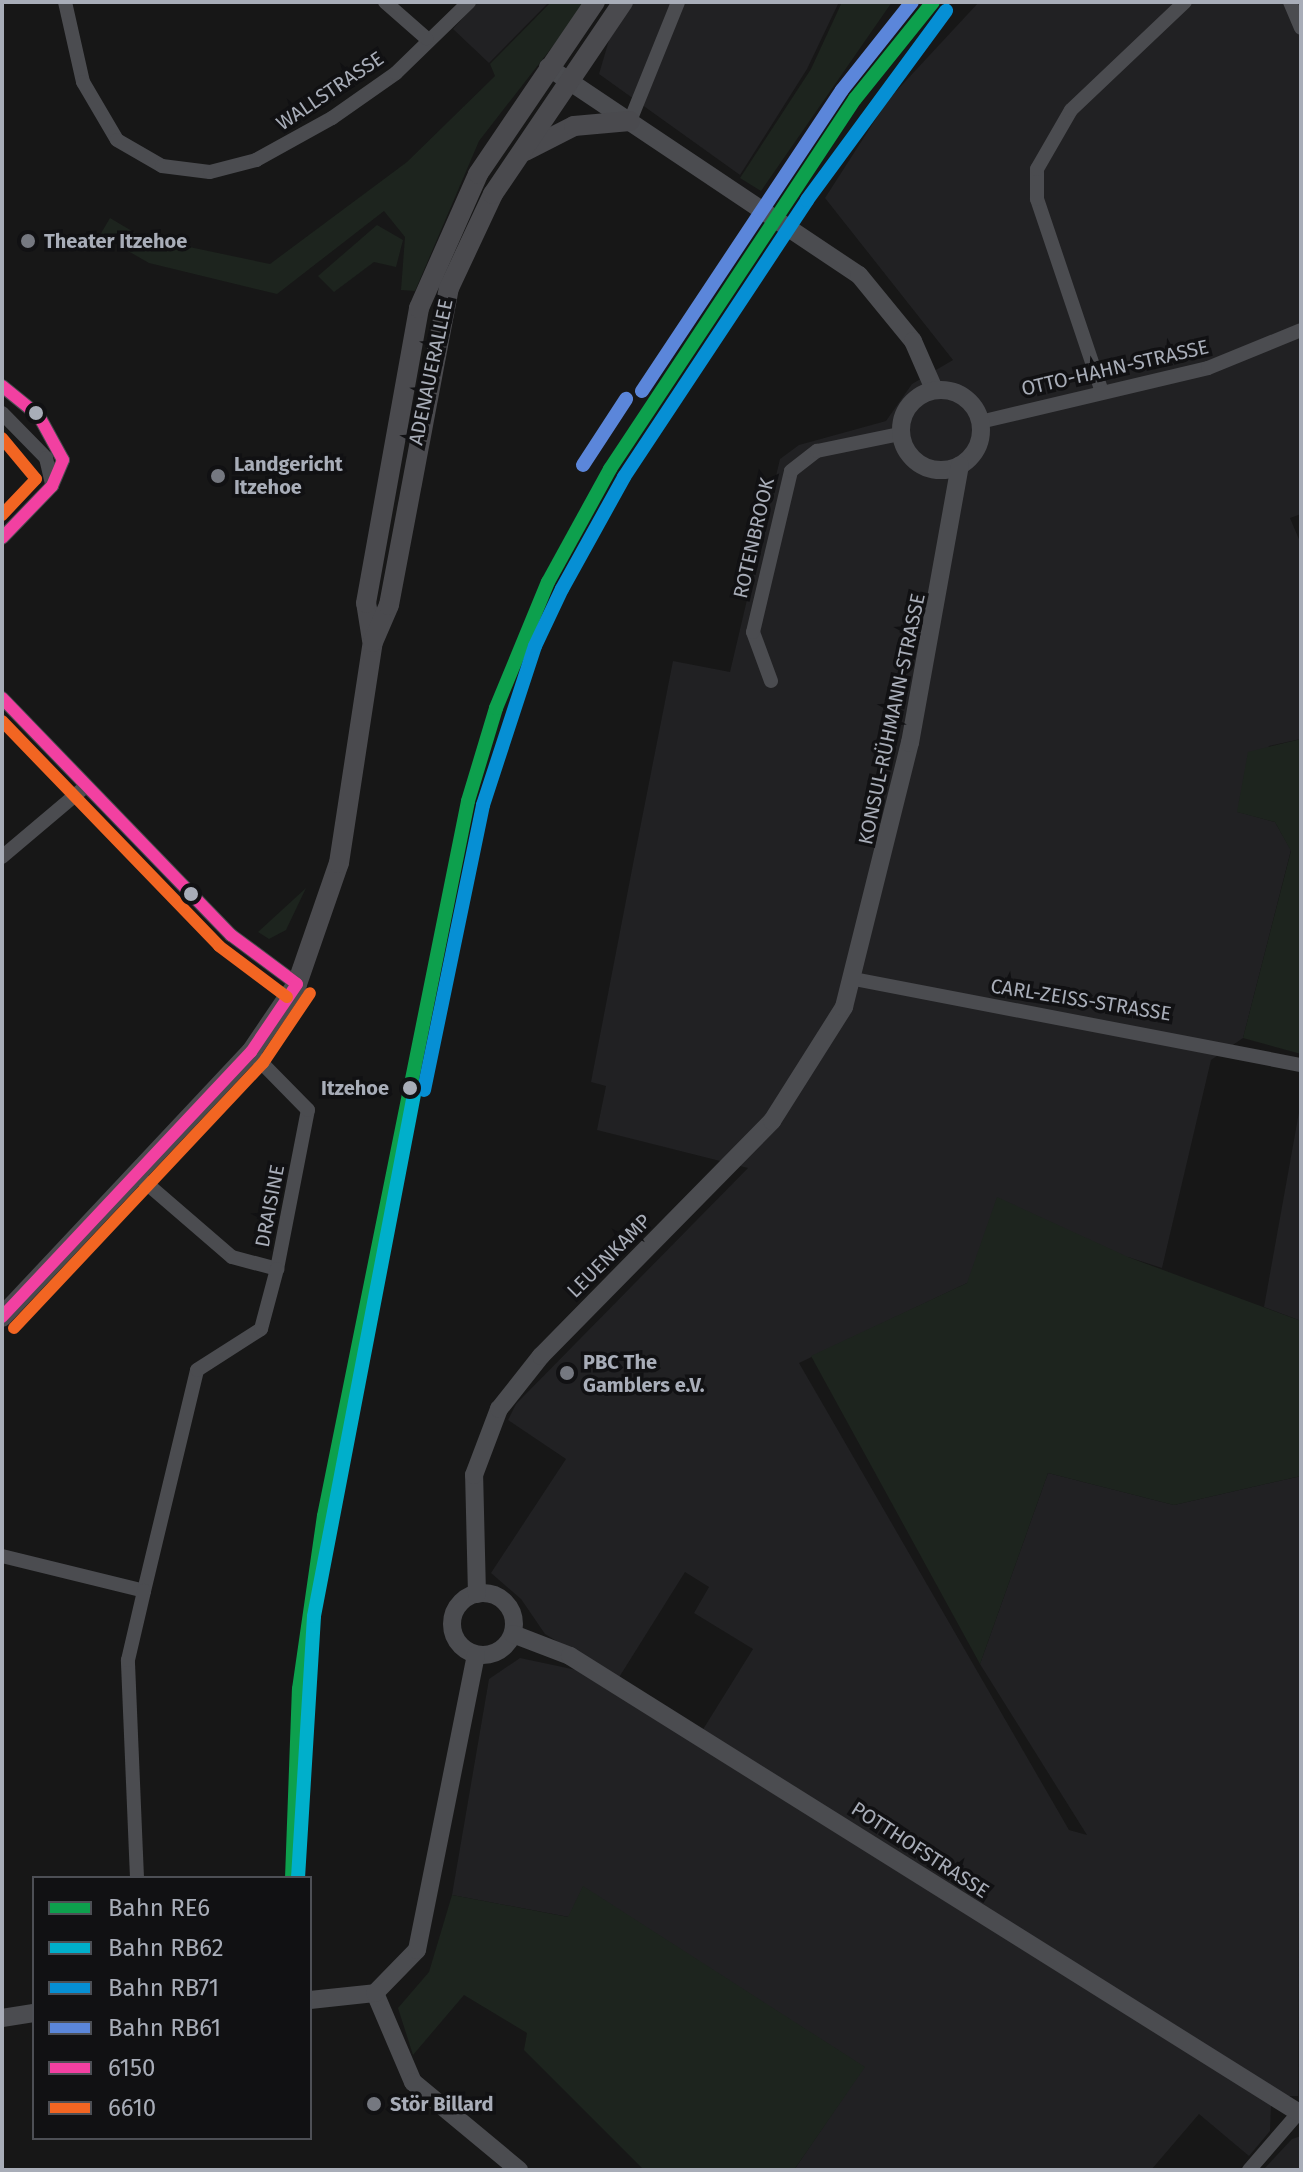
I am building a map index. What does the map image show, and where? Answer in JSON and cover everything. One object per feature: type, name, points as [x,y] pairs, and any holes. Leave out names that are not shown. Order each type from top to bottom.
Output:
[{"type":"main road","name":"ADENAUERALLEE","points":[[373,642],[366,603],[419,308],[478,174],[595,2]]},
{"type":"main road","name":"ADENAUERALLEE","points":[[2,1317],[138,1176],[251,1052],[297,984],[339,863],[373,642],[389,605],[439,320],[478,222],[567,81],[623,2]]},
{"type":"main road","points":[[519,156],[574,126],[630,121]]},
{"type":"street","name":"WALLSTRASSE","points":[[65,2],[83,82],[104,124],[130,151],[185,171],[236,168],[297,141],[379,87],[426,38],[469,2]]},
{"type":"street","points":[[385,2],[426,38]]},
{"type":"street","points":[[630,121],[678,2]]},
{"type":"street","points":[[1102,392],[1037,199],[1037,169],[1071,110],[1185,2]]},
{"type":"street","points":[[1290,2],[1301,28]]},
{"type":"street","points":[[548,67],[859,275],[913,341],[934,389]]},
{"type":"street","name":"OTTO-HAHN-STRASSE","points":[[980,422],[1208,368],[1301,330]]},
{"type":"street","points":[[2,386],[57,440],[63,460],[52,486],[2,538]]},
{"type":"street","points":[[960,465],[930,468],[900,434],[910,404],[934,389],[964,397],[980,422]]},
{"type":"street","points":[[2,413],[46,458],[52,486]]},
{"type":"street","name":"KONSUL-RÜHMANN-STRASSE","points":[[854,979],[940,601],[960,465],[979,441],[980,422]]},
{"type":"street","name":"ROTENBROOK","points":[[771,681],[753,632],[791,471],[817,451],[900,434]]},
{"type":"street","points":[[2,698],[231,935],[297,984]]},
{"type":"street","points":[[2,857],[86,786]]},
{"type":"street","name":"CARL-ZEISS-STRASSE","points":[[854,979],[1301,1065]]},
{"type":"street","name":"LEUENKAMP","points":[[477,1594],[474,1475],[499,1409],[541,1356],[787,1103],[828,1040],[854,979]]},
{"type":"street","name":"DRAISINE","points":[[138,1176],[232,1257],[277,1269],[307,1120],[304,1103],[251,1052]]},
{"type":"street","points":[[137,1876],[128,1660],[197,1370],[261,1329],[277,1269]]},
{"type":"street","points":[[2,1556],[144,1591]]},
{"type":"street","points":[[477,1594],[507,1604],[513,1634],[499,1652],[476,1655],[452,1629],[461,1602],[477,1594]]},
{"type":"street","name":"POTTHOFSTRASSE","points":[[513,1634],[587,1666],[1300,2112]]},
{"type":"street","points":[[312,2000],[330,2001],[375,1993],[403,1971],[423,1934],[476,1655]]},
{"type":"street","points":[[375,1993],[413,2082],[519,2170]]},
{"type":"street","points":[[2,2018],[32,2013]]},
{"type":"street","points":[[1249,2170],[1300,2112]]},
{"type":"shaded area","points":[[477,2],[549,2],[489,63],[453,29]]},
{"type":"shaded area","points":[[551,2],[587,2],[479,141],[415,291],[401,290],[405,237],[384,211],[277,294],[149,263],[100,235],[110,218],[142,237],[270,264],[407,162],[495,76],[490,64]]},
{"type":"shaded area","points":[[634,2],[839,2],[807,69],[740,175],[599,74],[609,40]]},
{"type":"shaded area","points":[[842,2],[892,2],[761,191],[740,178],[811,69]]},
{"type":"shaded area","points":[[979,2],[1301,2],[1301,514],[1290,518],[1301,544],[1301,739],[1269,746],[1238,812],[1275,822],[1291,850],[1243,1038],[1211,1060],[1162,1268],[1128,1257],[967,1283],[799,1363],[1069,1830],[1087,1835],[980,1664],[1048,1473],[1174,1505],[1301,1476],[1298,2096],[1285,2096],[702,1731],[753,1649],[694,1613],[709,1587],[685,1572],[618,1679],[545,1634],[521,1599],[491,1573],[566,1459],[508,1420],[516,1404],[748,1168],[597,1130],[606,1086],[591,1082],[673,661],[730,672],[780,459],[799,445],[886,421],[912,384],[953,360],[825,198],[888,100]]},
{"type":"shaded area","points":[[377,225],[403,240],[396,267],[374,262],[334,292],[318,276]]},
{"type":"shaded area","points":[[1301,739],[1301,1054],[1243,1038],[1291,851],[1275,822],[1237,812],[1248,752]]},
{"type":"shaded area","points":[[306,888],[286,930],[269,939],[258,932]]},
{"type":"shaded area","points":[[1301,1101],[1301,1321],[1264,1307]]},
{"type":"shaded area","points":[[997,1197],[1128,1257],[1301,1321],[1301,1476],[1174,1505],[1048,1473],[980,1664],[811,1356],[967,1283]]},
{"type":"shaded area","points":[[520,1658],[586,1672],[893,1864],[1271,2104],[1270,2131],[1249,2156],[1199,2114],[1151,2170],[794,2170],[864,2067],[583,1887],[569,1917],[452,1895],[489,1679]]},
{"type":"shaded area","points":[[583,1886],[865,2067],[794,2170],[644,2170],[524,2050],[527,2033],[464,1995],[413,2055],[398,2008],[429,1972],[452,1895],[568,1917]]},
{"type":"shaded area","points":[[1301,2136],[1301,2170],[1263,2170],[1292,2139]]},
{"type":"rail line","name":"RB61","points":[[642,391],[842,90],[912,2]]},
{"type":"rail line","name":"RE6","points":[[292,1876],[299,1689],[324,1516],[468,801],[496,708],[548,582],[610,469],[855,99],[933,2]]},
{"type":"rail line","name":"RB71","points":[[424,1090],[483,805],[535,646],[562,589],[624,477],[807,200],[946,11]]},
{"type":"rail line","name":"RB61","points":[[583,465],[626,399]]},
{"type":"rail line","name":"RB62","points":[[298,1876],[314,1616],[415,1089]]},
{"type":"transit line","name":"6150","points":[[2,386],[39,416],[63,460],[52,486],[2,538]]},
{"type":"transit line","name":"6610","points":[[2,438],[36,479],[2,515]]},
{"type":"transit line","name":"6150","points":[[2,698],[231,935],[297,984]]},
{"type":"transit line","name":"6610","points":[[2,721],[219,946],[287,997]]},
{"type":"transit line","name":"6150","points":[[2,1317],[251,1052],[297,984]]},
{"type":"transit line","name":"6610","points":[[14,1328],[263,1063],[310,993]]},
{"type":"place","name":"Theater Itzehoe","points":[[28,241]]},
{"type":"place","name":"Landgericht Itzehoe","points":[[218,476]]},
{"type":"place","name":"Itzehoe","points":[[410,1088]]},
{"type":"place","name":"PBC The Gamblers e.V.","points":[[567,1373]]},
{"type":"place","name":"Stör Billard","points":[[374,2104]]}]
